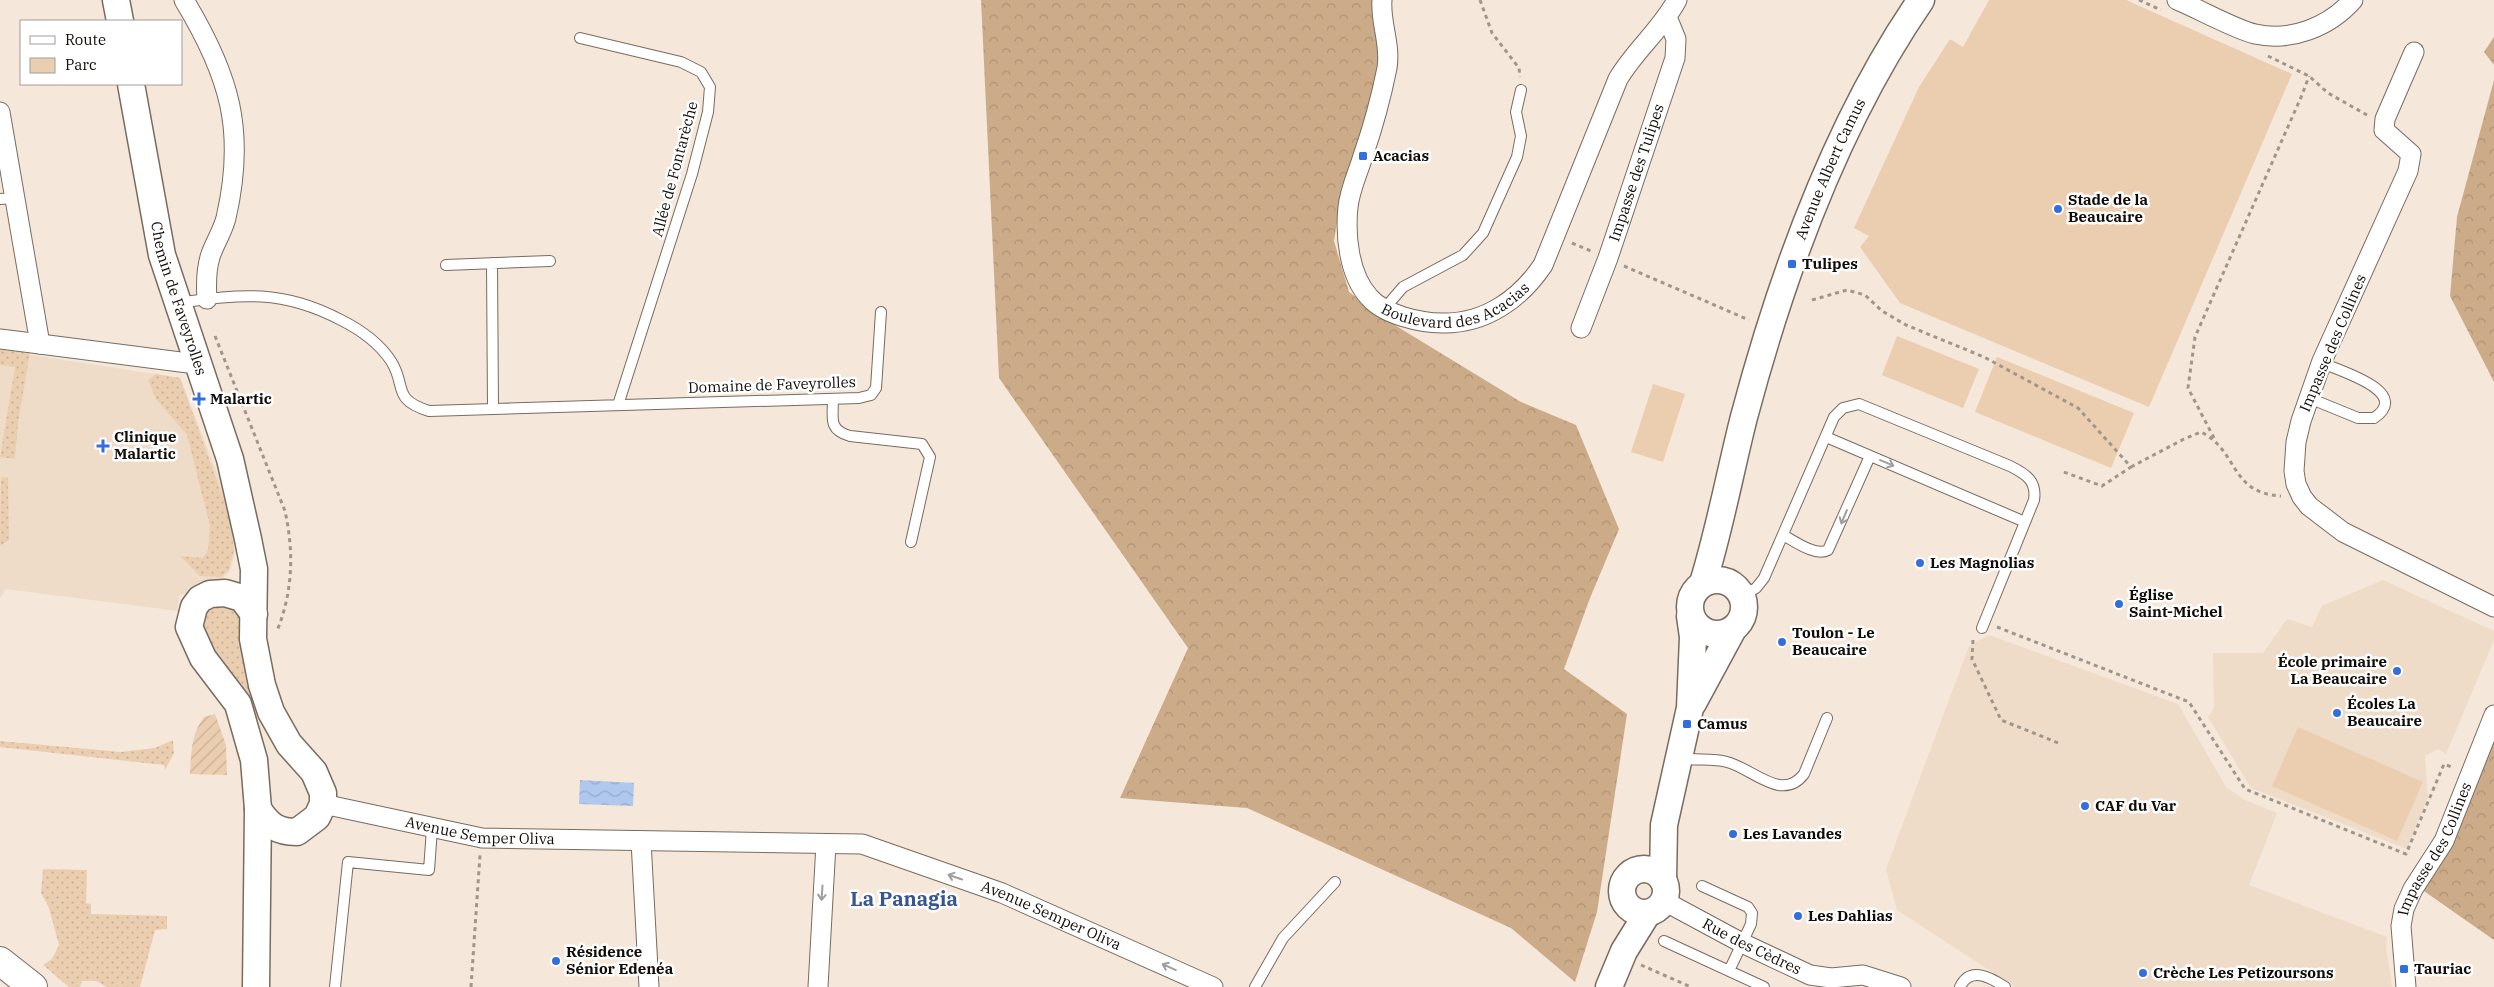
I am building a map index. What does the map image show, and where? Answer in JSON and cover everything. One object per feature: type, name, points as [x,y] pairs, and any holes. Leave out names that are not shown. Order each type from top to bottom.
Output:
[{"type":"main road","points":[[0,961],[33,987]]},
{"type":"main road","points":[[0,980],[7,987]]},
{"type":"street","points":[[116,0],[120,20]]},
{"type":"street","points":[[184,0],[206,36],[226,86],[234,119],[235,164],[231,194],[223,231],[210,256],[206,280],[207,299]]},
{"type":"street","name":"Boulevard des Acacias","points":[[1382,0],[1388,60],[1377,114],[1351,192],[1347,218],[1350,256],[1359,283],[1370,299],[1407,318],[1428,323],[1450,324],[1499,310],[1514,299],[1543,265],[1618,79],[1627,64],[1657,32],[1668,17],[1676,0]]},
{"type":"street","name":"Avenue Albert Camus","points":[[1724,587],[1720,524],[1744,417],[1771,330],[1799,247],[1851,118],[1905,23],[1921,0]]},
{"type":"street","points":[[2171,6],[2255,34],[2282,36],[2306,31],[2325,23],[2353,0]]},
{"type":"street","name":"Impasse des Tulipes","points":[[1581,328],[1608,258],[1675,58],[1676,38],[1668,17]]},
{"type":"street","points":[[2384,130],[2385,119],[2414,52]]},
{"type":"street","name":"Chemin de Faveyrolles","points":[[131,85],[162,255],[196,364],[230,459],[248,539],[254,569],[253,639],[257,665],[271,712],[289,744],[314,772],[320,783],[323,804]]},
{"type":"street","points":[[0,112],[8,199],[40,344]]},
{"type":"street","name":"Impasse des Collines","points":[[2384,130],[2411,154],[2408,171],[2322,363],[2298,433],[2294,471],[2302,497],[2319,515],[2343,532],[2494,607]]},
{"type":"street","points":[[0,339],[196,364]]},
{"type":"street","name":"Chemin de Faveyrolles","points":[[225,593],[240,572],[248,539]]},
{"type":"street","points":[[1650,900],[1664,825],[1690,708],[1693,638],[1689,607],[1691,597],[1724,587],[1744,607],[1743,615],[1733,629],[1690,708]]},
{"type":"street","points":[[254,614],[242,598],[225,593],[210,594],[200,600],[194,607],[189,627],[203,658],[238,704],[254,760],[258,809],[256,987]]},
{"type":"street","points":[[1690,616],[1694,624],[1708,634],[1725,634],[1733,629]]},
{"type":"street","name":"Impasse des Collines","points":[[2406,987],[2401,926],[2404,909],[2413,889],[2440,851],[2494,714]]},
{"type":"street","points":[[267,987],[267,869],[281,844],[317,817],[323,804]]},
{"type":"street","name":"Avenue Semper Oliva","points":[[323,804],[482,838],[862,844],[1002,893],[1214,987]]},
{"type":"street","points":[[258,809],[266,822],[276,829],[297,832]]},
{"type":"street","points":[[1650,900],[1622,890],[1624,882],[1636,870],[1664,825]]},
{"type":"street","points":[[640,841],[649,987]]},
{"type":"street","points":[[818,987],[826,844]]},
{"type":"street","points":[[1610,987],[1623,954],[1650,900],[1656,873],[1646,869],[1636,870]]},
{"type":"street","name":"Rue des Cèdres","points":[[1650,900],[1810,975],[1831,978],[1864,975],[1901,987]]},
{"type":"lane","name":"Allée de Fontarèche","points":[[580,38],[682,62],[701,72],[710,87],[708,112],[668,252],[618,405]]},
{"type":"lane","points":[[1385,308],[1403,287],[1462,255],[1483,233],[1517,157],[1521,136],[1516,112],[1521,90]]},
{"type":"lane","points":[[446,265],[550,261]]},
{"type":"lane","points":[[492,264],[493,409]]},
{"type":"lane","name":"Domaine de Faveyrolles","points":[[177,304],[207,299],[270,296],[316,306],[351,325],[378,346],[392,362],[403,395],[413,406],[429,411],[865,397],[871,395],[876,388],[881,312]]},
{"type":"lane","points":[[2309,398],[2358,418],[2374,418],[2382,409],[2383,397],[2377,387],[2322,363]]},
{"type":"lane","points":[[833,398],[834,426],[839,433],[850,436],[922,444],[930,457],[911,542]]},
{"type":"lane","points":[[1724,587],[1761,584],[1838,410],[1848,405],[1859,404],[2028,475],[2034,488],[2034,500],[1983,625]]},
{"type":"lane","points":[[1826,437],[2025,522]]},
{"type":"lane","points":[[1783,535],[1815,550],[1825,552],[1828,550],[1870,456]]},
{"type":"lane","points":[[1679,758],[1728,762],[1769,782],[1789,785],[1800,780],[1804,774],[1827,718]]},
{"type":"lane","points":[[335,987],[348,862],[429,870],[432,828]]},
{"type":"lane","points":[[1255,987],[1283,938],[1335,882]]},
{"type":"lane","points":[[1702,886],[1750,910],[1753,918],[1729,971]]},
{"type":"lane","points":[[1664,941],[1764,987]]},
{"type":"lane","points":[[1960,987],[1965,979],[1975,974],[2005,987]]},
{"type":"path","points":[[1480,0],[1492,33],[1519,68],[1521,90]]},
{"type":"path","points":[[2138,0],[2171,6]]},
{"type":"path","points":[[2264,54],[2309,76],[2328,93],[2364,112],[2384,130]]},
{"type":"path","points":[[2302,497],[2263,495],[2245,484],[2214,438],[2188,388],[2195,337],[2309,76]]},
{"type":"path","points":[[1555,235],[1771,330]]},
{"type":"path","points":[[1812,300],[1847,290],[1865,295],[1882,311],[1906,325],[1984,357],[2078,408],[2131,467]]},
{"type":"path","points":[[207,299],[213,330],[286,510],[291,538],[291,564],[285,610]]},
{"type":"path","points":[[2061,472],[2102,486],[2131,467],[2184,439],[2201,432],[2214,438]]},
{"type":"path","points":[[1983,625],[2189,702],[2245,789],[2406,854],[2444,764],[2471,774]]},
{"type":"path","points":[[1971,634],[1974,643],[1972,659],[2001,720],[2061,744]]},
{"type":"path","points":[[471,987],[482,838]]},
{"type":"path","points":[[1623,954],[1691,987]]},
{"type":"shaded area","name":"Clinique Malartic","points":[[0,350],[180,378],[233,514],[236,550],[230,571],[222,579],[179,596],[178,611],[6,589],[0,598]]},
{"type":"shaded area","name":"Écoles La Beaucaire","points":[[2383,580],[2494,631],[2494,640],[2446,754],[2438,749],[2425,756],[2428,797],[2407,849],[2251,788],[2208,717],[2214,708],[2213,653],[2263,653],[2287,619],[2312,627],[2322,606]]},
{"type":"shaded area","name":"CAF du Var","points":[[1989,635],[2178,704],[2226,787],[2243,799],[2277,813],[2249,885],[2387,937],[2386,947],[2392,987],[2015,987],[1897,910],[1886,869],[1969,646]]},
{"type":"green space","points":[[981,0],[1373,0],[1387,76],[1342,190],[1334,241],[1349,292],[1393,324],[1521,402],[1576,425],[1619,529],[1590,598],[1564,669],[1627,714],[1597,912],[1575,982],[1511,928],[1247,808],[1120,798],[1188,648],[999,378]]},
{"type":"green space","name":"Stade de la Beaucaire","points":[[1989,0],[2126,0],[2292,74],[2149,407],[1900,303],[1860,247],[1869,236],[1854,228],[1919,87],[1950,39],[1963,47]]},
{"type":"green space","points":[[2494,37],[2494,65],[2484,52]]},
{"type":"green space","points":[[2494,80],[2494,382],[2450,296],[2457,217]]},
{"type":"green space","points":[[1897,336],[1979,369],[1963,408],[1882,375]]},
{"type":"green space","points":[[0,348],[30,352],[18,423],[15,459],[0,457],[15,367],[0,365]]},
{"type":"green space","points":[[1997,357],[2134,413],[2111,468],[1975,412]]},
{"type":"green space","points":[[156,374],[180,378],[229,514],[234,550],[229,570],[221,577],[200,576],[180,556],[203,558],[208,550],[210,526],[187,435],[156,399],[148,380]]},
{"type":"green space","points":[[1653,384],[1685,394],[1663,462],[1631,452]]},
{"type":"green space","points":[[1,477],[8,478],[9,540],[0,546]]},
{"type":"green space","points":[[219,603],[239,609],[264,707],[249,714],[207,650],[201,617]]},
{"type":"green space","points":[[215,714],[226,745],[227,775],[190,774],[196,730],[204,717]]},
{"type":"green space","points":[[2494,722],[2494,940],[2421,889]]},
{"type":"green space","points":[[2298,727],[2423,782],[2397,841],[2272,786]]},
{"type":"green space","points":[[173,740],[174,753],[165,770],[164,765],[0,747],[0,741],[121,752],[155,748]]},
{"type":"green space","points":[[43,869],[87,870],[86,903],[91,904],[91,914],[167,916],[167,929],[155,930],[140,987],[107,987],[96,981],[82,981],[80,987],[69,987],[43,965],[52,959],[59,945],[49,908],[41,893]]},
{"type":"water","points":[[580,780],[634,783],[633,806],[579,804]]},
{"type":"place","name":"Acacias","points":[[1363,156]]},
{"type":"place","name":"Stade de la Beaucaire","points":[[2058,209]]},
{"type":"place","name":"Tulipes","points":[[1792,264]]},
{"type":"place","name":"Malartic","points":[[199,399]]},
{"type":"place","name":"Clinique Malartic","points":[[103,446]]},
{"type":"place","name":"Les Magnolias","points":[[1920,563]]},
{"type":"place","name":"Église Saint-Michel","points":[[2119,604]]},
{"type":"place","name":"Toulon - Le Beaucaire","points":[[1782,642]]},
{"type":"place","name":"École primaire La Beaucaire","points":[[2397,671]]},
{"type":"place","name":"Écoles La Beaucaire","points":[[2337,713]]},
{"type":"place","name":"Camus","points":[[1687,724]]},
{"type":"place","name":"CAF du Var","points":[[2085,806]]},
{"type":"place","name":"Les Lavandes","points":[[1733,834]]},
{"type":"place","name":"Les Dahlias","points":[[1798,916]]},
{"type":"place","name":"Résidence Sénior Edenéa","points":[[556,961]]},
{"type":"place","name":"Tauriac","points":[[2404,969]]},
{"type":"place","name":"Crèche Les Petizoursons","points":[[2143,973]]},
{"type":"district","name":"La Panagia","points":[[904,899]]}]
